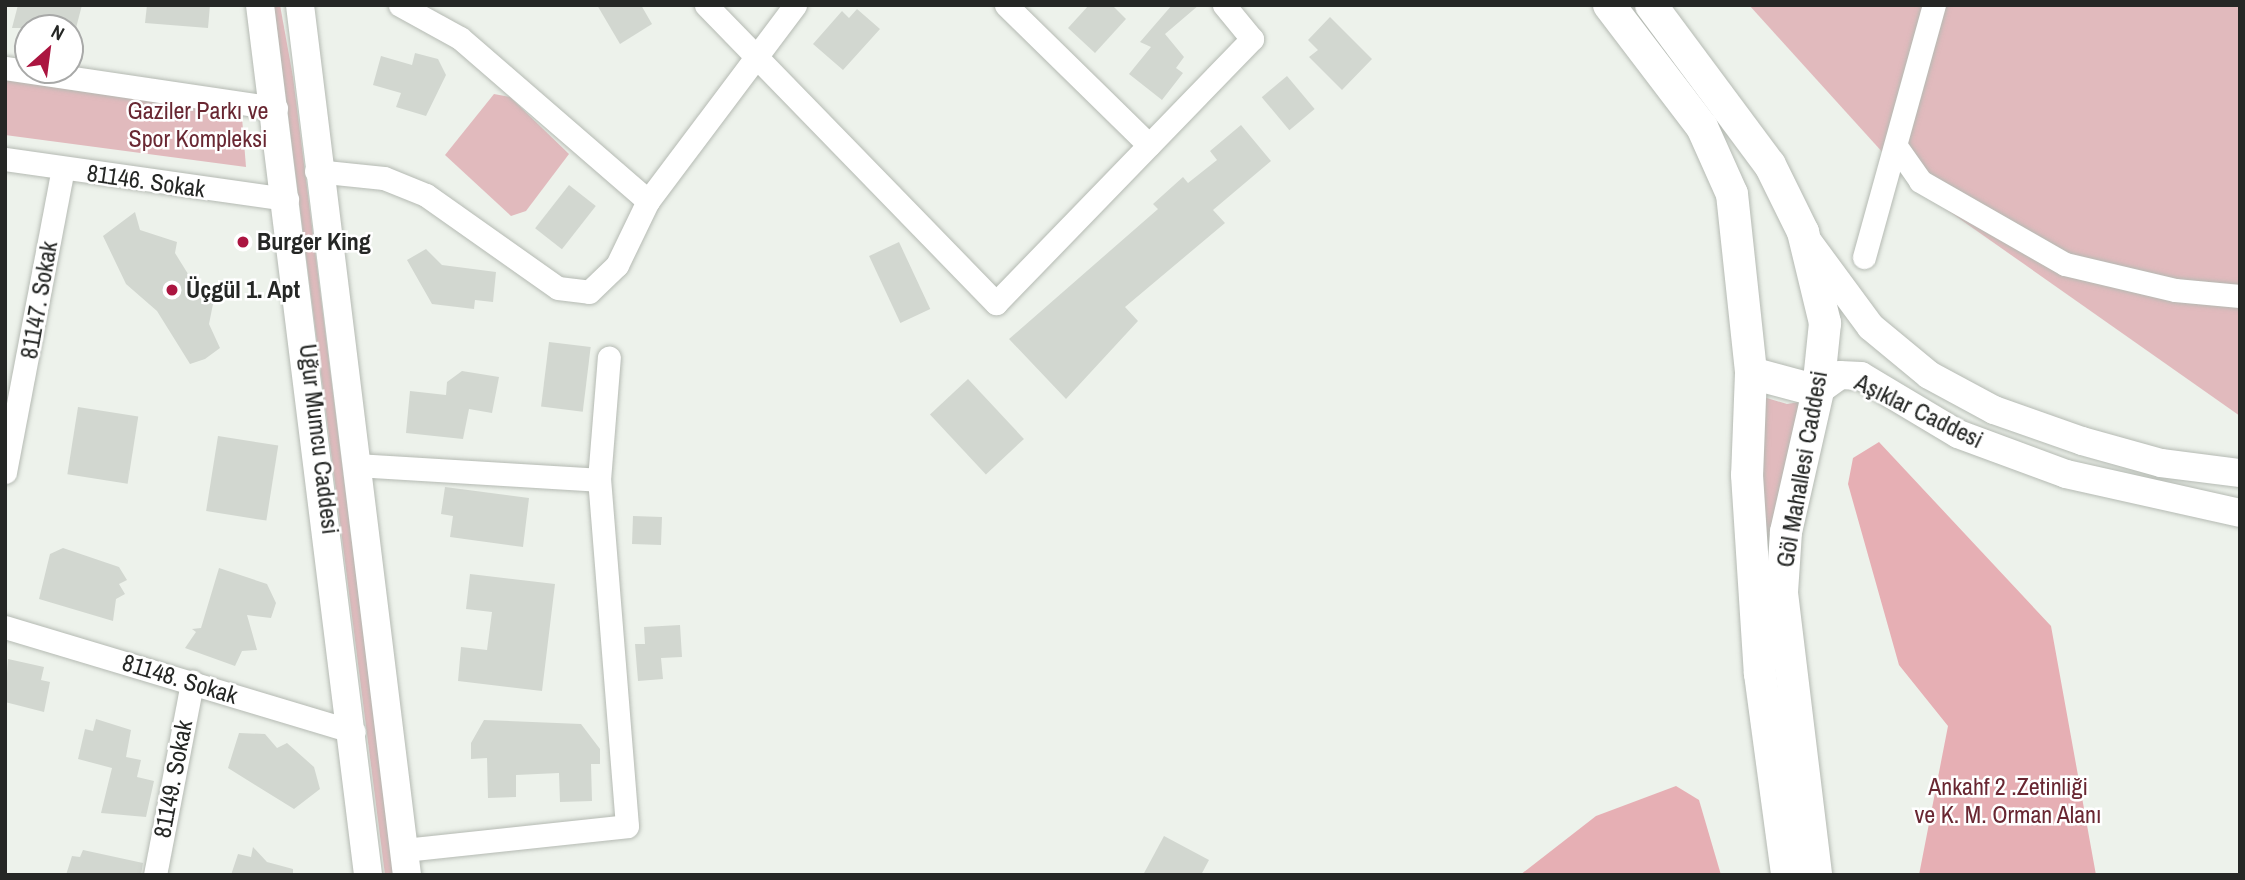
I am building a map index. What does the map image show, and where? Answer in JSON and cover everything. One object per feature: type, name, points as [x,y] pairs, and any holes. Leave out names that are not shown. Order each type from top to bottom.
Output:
[{"type":"main road","points":[[1609,5],[1702,127],[1732,194],[1751,373]]},
{"type":"main road","name":"Aşıklar Caddesi","points":[[1651,5],[1769,164],[1802,232]]},
{"type":"main road","name":"Göl Mahallesi Caddesi","points":[[1802,232],[1825,323],[1818,391],[1786,532],[1782,593],[1816,875]]},
{"type":"main road","name":"Aşıklar Caddesi","points":[[1751,373],[1818,391]]},
{"type":"main road","name":"Göl Mahallesi Caddesi","points":[[1751,373],[1747,475],[1759,660],[1787,875]]},
{"type":"street","name":"Uğur Mumcu Caddesi","points":[[260,5],[276,108],[354,732],[368,875]]},
{"type":"street","name":"Uğur Mumcu Caddesi","points":[[300,5],[316,171],[406,863]]},
{"type":"street","points":[[400,5],[460,38],[648,201]]},
{"type":"street","points":[[706,5],[996,303],[1252,39],[1224,5]]},
{"type":"street","points":[[316,171],[384,178],[426,195],[558,288],[589,292],[617,265],[648,201],[753,53],[795,5]]},
{"type":"street","points":[[1006,5],[1149,145]]},
{"type":"street","points":[[1864,257],[1898,149],[1928,7]]},
{"type":"street","points":[[5,68],[276,108]]},
{"type":"street","points":[[1898,149],[1920,181],[2065,264],[2175,290],[2240,296]]},
{"type":"street","name":"81146. Sokak","points":[[5,159],[287,199]]},
{"type":"street","name":"81147. Sokak","points":[[5,472],[63,169]]},
{"type":"street","name":"Aşıklar Caddesi","points":[[1802,232],[1871,327],[1929,375],[1994,410],[2082,441],[2161,463],[2240,473]]},
{"type":"street","points":[[406,863],[627,826],[599,480],[609,357]]},
{"type":"street","name":"Aşıklar Caddesi","points":[[1818,391],[1840,375],[1861,376],[1958,434],[2066,474],[2240,513]]},
{"type":"street","points":[[355,465],[599,480]]},
{"type":"street","name":"81148. Sokak","points":[[5,627],[354,732]]},
{"type":"street","name":"81149. Sokak","points":[[155,875],[192,682]]},
{"type":"green space","points":[[274,5],[280,5],[293,77],[394,875],[385,875]]},
{"type":"green space","points":[[1749,5],[2240,5],[2240,416],[1913,186]]},
{"type":"green space","name":"Gaziler Parkı ve Spor Kompleksi","points":[[5,69],[14,70],[14,84],[84,84],[84,77],[240,93],[246,167],[5,135]]},
{"type":"green space","points":[[494,94],[510,97],[569,154],[526,211],[511,216],[445,155]]},
{"type":"green space","points":[[1760,396],[1787,404],[1812,400],[1780,513],[1804,869],[1764,596]]},
{"type":"green space","name":"Ankahf 2 .Zetinliği ve K. M. Orman Alanı","points":[[1879,442],[2051,626],[2096,875],[1919,875],[1948,726],[1899,665],[1848,484],[1853,458]]},
{"type":"green space","points":[[1676,786],[1699,800],[1721,875],[1520,875],[1596,816]]},
{"type":"building","points":[[18,5],[82,5],[80,14],[16,14]]},
{"type":"building","points":[[147,5],[210,5],[208,28],[145,23]]},
{"type":"building","points":[[597,5],[641,5],[652,24],[620,44]]},
{"type":"building","points":[[1089,5],[1112,5],[1126,19],[1095,53],[1068,28]]},
{"type":"building","points":[[1172,5],[1199,5],[1165,34],[1184,57],[1176,68],[1183,73],[1162,100],[1129,74],[1151,47],[1140,42]]},
{"type":"building","points":[[857,9],[880,29],[843,70],[813,44],[842,11],[849,18]]},
{"type":"building","points":[[1330,17],[1372,59],[1342,90],[1309,57],[1318,50],[1308,40]]},
{"type":"building","points":[[415,53],[438,59],[446,75],[426,116],[396,107],[401,93],[373,85],[381,56],[412,65]]},
{"type":"building","points":[[1287,76],[1315,109],[1289,130],[1262,97]]},
{"type":"building","points":[[1241,125],[1271,161],[1213,210],[1225,223],[1125,307],[1138,321],[1066,399],[1009,339],[1158,209],[1153,204],[1183,177],[1188,183],[1217,160],[1210,151]]},
{"type":"building","points":[[569,185],[596,206],[562,249],[535,228]]},
{"type":"building","name":"Üçgül 1. Apt","points":[[135,212],[140,230],[177,242],[175,253],[193,282],[214,299],[209,324],[220,348],[205,359],[190,364],[157,311],[126,284],[103,236]]},
{"type":"building","points":[[899,242],[930,309],[900,323],[869,256]]},
{"type":"building","points":[[426,249],[442,265],[496,272],[493,302],[475,300],[474,309],[432,304],[407,260]]},
{"type":"building","points":[[549,342],[591,347],[583,412],[541,407]]},
{"type":"building","points":[[462,371],[499,377],[492,413],[469,409],[463,439],[406,433],[410,391],[446,395],[447,382]]},
{"type":"building","points":[[968,379],[1024,439],[986,474],[930,414]]},
{"type":"building","points":[[78,407],[138,417],[128,484],[67,474]]},
{"type":"building","points":[[218,436],[278,446],[266,521],[206,511]]},
{"type":"building","points":[[445,487],[529,498],[523,547],[450,537],[453,516],[441,514]]},
{"type":"building","points":[[633,516],[662,517],[661,545],[632,544]]},
{"type":"building","points":[[63,548],[119,567],[127,580],[119,584],[125,594],[116,599],[113,621],[39,599],[50,554]]},
{"type":"building","points":[[219,568],[267,584],[276,603],[271,618],[247,615],[257,650],[242,651],[235,666],[185,648],[196,632],[192,629],[201,628]]},
{"type":"building","points":[[470,574],[555,584],[542,691],[458,681],[461,647],[487,650],[492,612],[466,609]]},
{"type":"building","points":[[680,625],[682,657],[661,658],[663,679],[638,681],[635,644],[645,644],[644,627]]},
{"type":"building","points":[[8,659],[44,667],[41,680],[50,682],[44,712],[5,702]]},
{"type":"building","points":[[96,719],[131,730],[126,757],[141,760],[137,777],[154,781],[146,817],[101,813],[112,768],[78,759],[85,729],[93,731]]},
{"type":"building","points":[[484,720],[581,724],[600,749],[600,764],[591,764],[592,801],[560,802],[559,773],[516,775],[516,797],[488,798],[487,758],[471,759],[471,743]]},
{"type":"building","points":[[239,733],[265,734],[277,748],[287,743],[314,767],[320,789],[294,809],[228,768]]},
{"type":"building","points":[[1164,836],[1209,860],[1201,875],[1143,875]]},
{"type":"building","points":[[253,847],[267,862],[293,869],[293,875],[231,875],[238,854],[251,857]]},
{"type":"building","points":[[83,850],[143,863],[141,875],[66,875],[72,856],[80,857]]},
{"type":"place","name":"Burger King","points":[[243,242]]},
{"type":"place","name":"Üçgül 1. Apt","points":[[172,290]]}]
